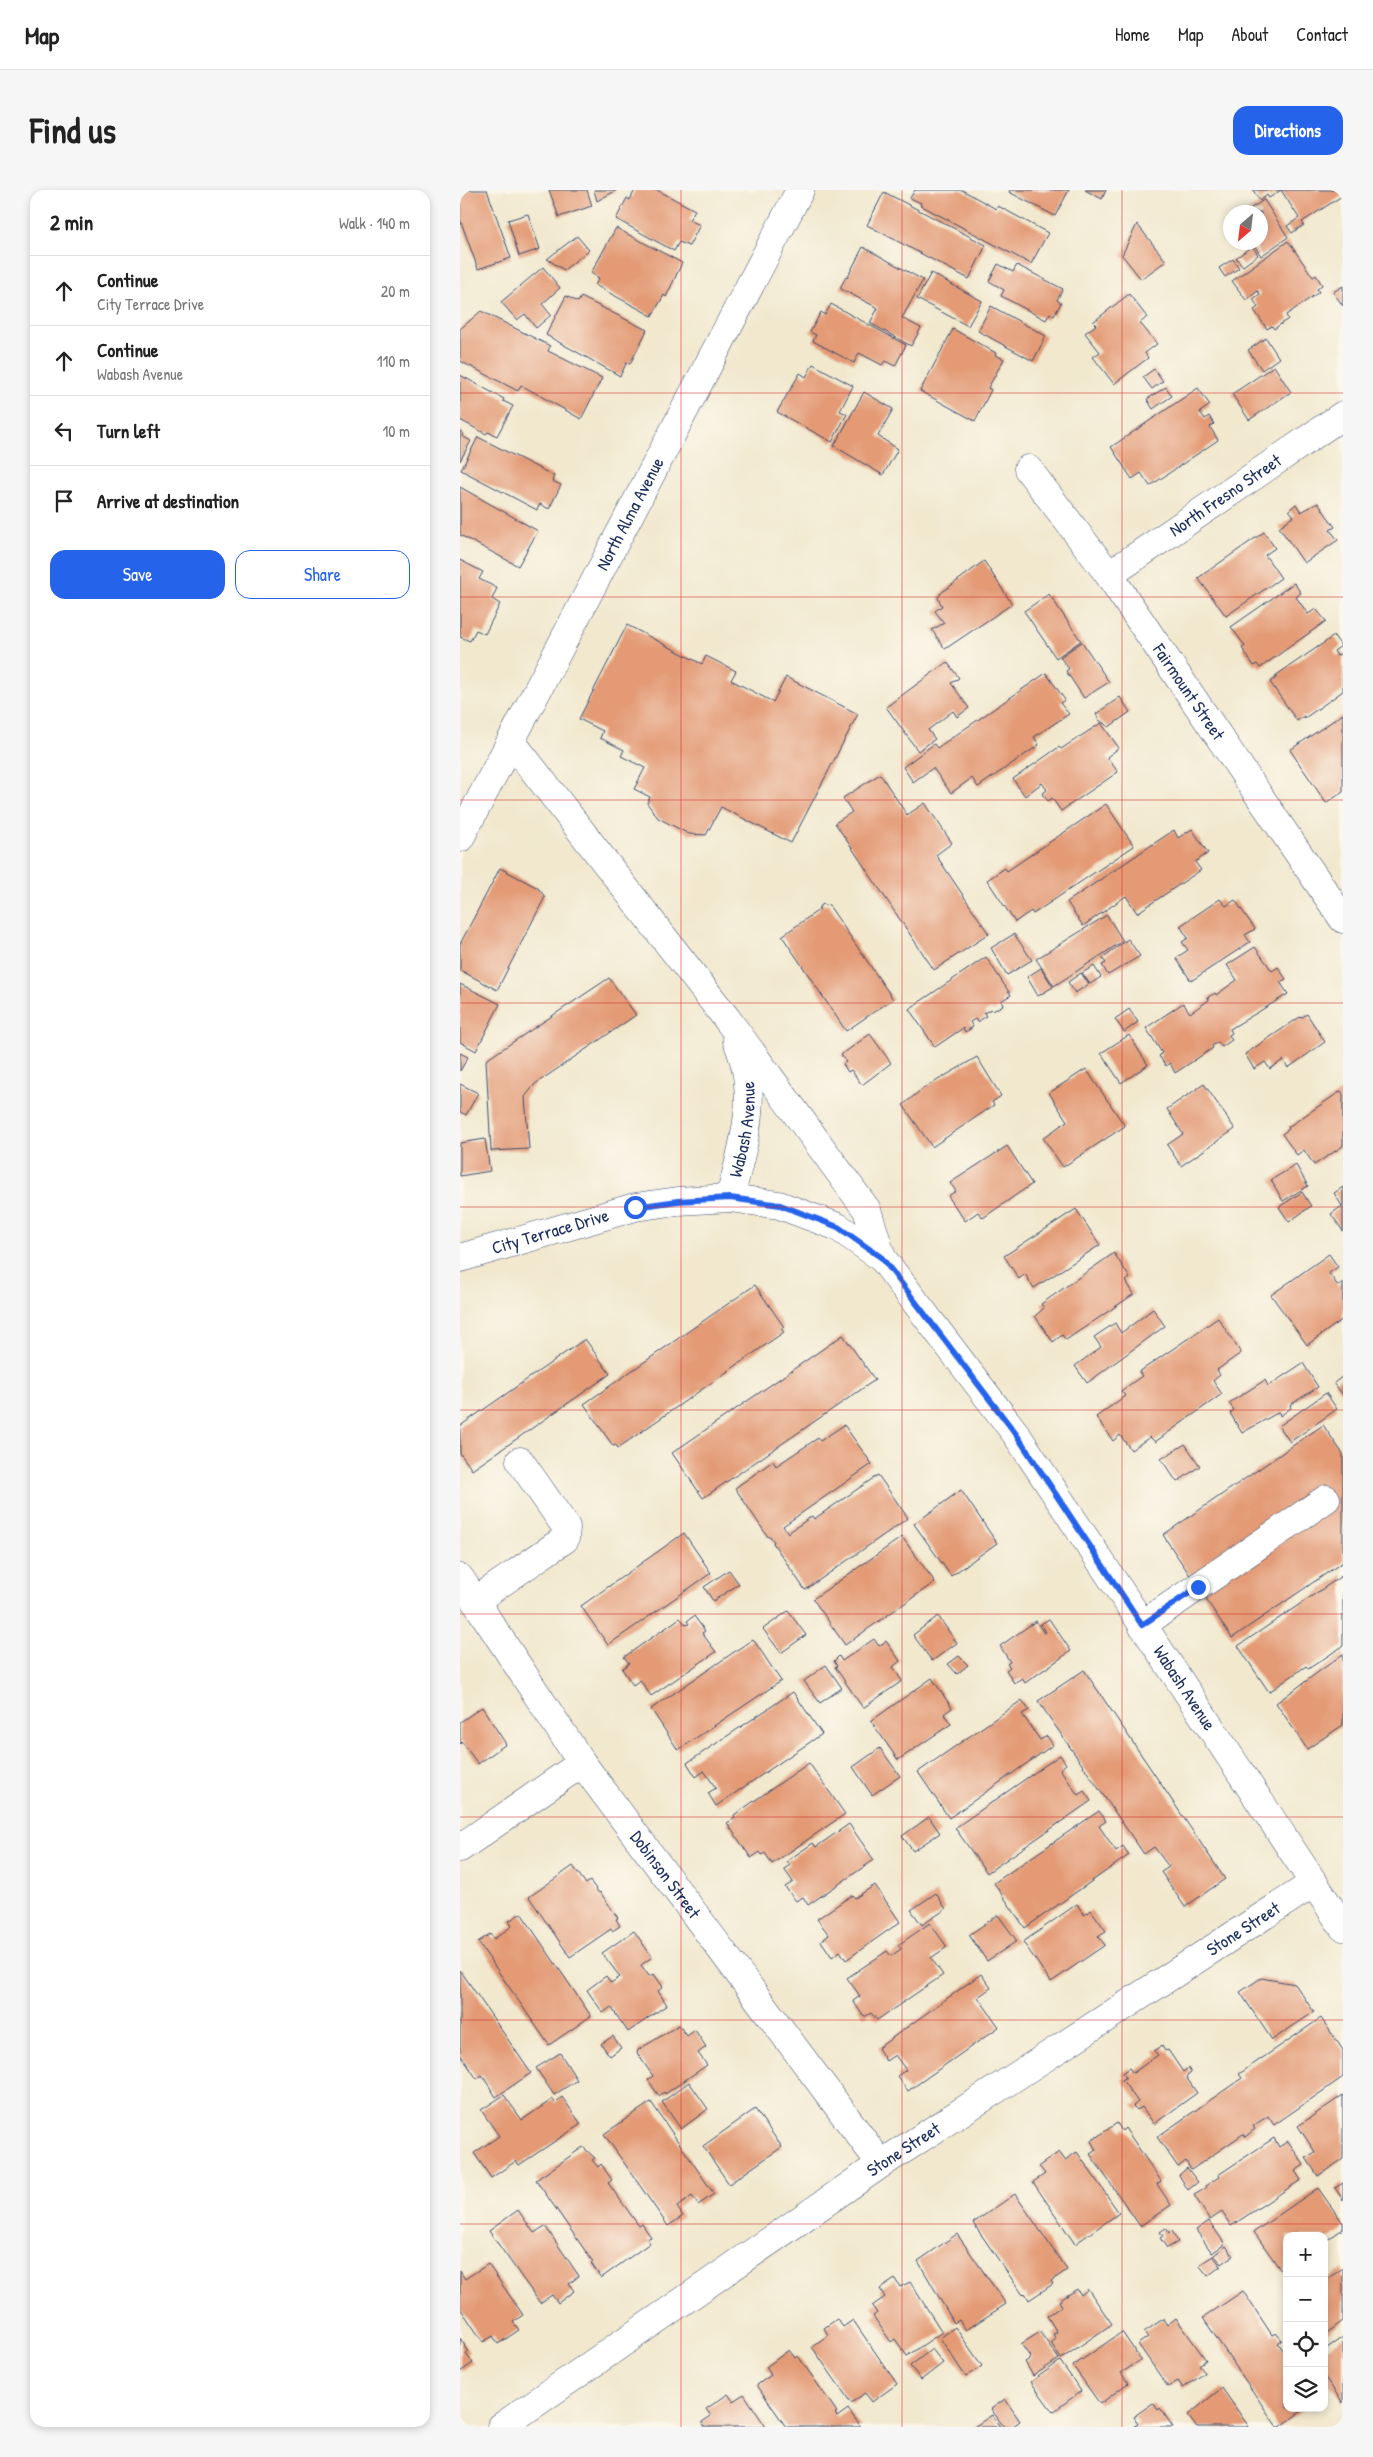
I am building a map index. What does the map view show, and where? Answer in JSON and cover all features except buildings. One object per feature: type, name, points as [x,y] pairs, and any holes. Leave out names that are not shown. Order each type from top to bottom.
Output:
[{"type":"street","name":"North Alma Avenue","points":[[460,838],[800,190]]},
{"type":"street","name":"North Fresno Street","points":[[1109,575],[1343,415]]},
{"type":"street","name":"Fairmount Street","points":[[1028,469],[1109,575],[1343,919]]},
{"type":"street","name":"Wabash Avenue","points":[[511,741],[727,1018],[868,1210],[882,1258]]},
{"type":"street","name":"Wabash Avenue","points":[[727,1018],[744,1057],[750,1106],[730,1198],[780,1205],[838,1227],[882,1258],[1016,1434],[1343,1927]]},
{"type":"street","name":"City Terrace Drive","points":[[460,1258],[635,1207],[678,1201],[730,1198]]},
{"type":"street","points":[[475,1601],[565,1539],[566,1527],[520,1461]]},
{"type":"street","points":[[1142,1625],[1326,1499]]},
{"type":"street","name":"Dobinson Street","points":[[460,1578],[582,1763],[881,2164]]},
{"type":"street","points":[[460,1848],[582,1763]]},
{"type":"street","name":"Stone Street","points":[[501,2427],[881,2164],[1314,1883]]},
{"type":"route","points":[[635,1207],[678,1201],[730,1198],[780,1205],[838,1227],[882,1258],[1016,1434],[1142,1625],[1198,1587]]}]
